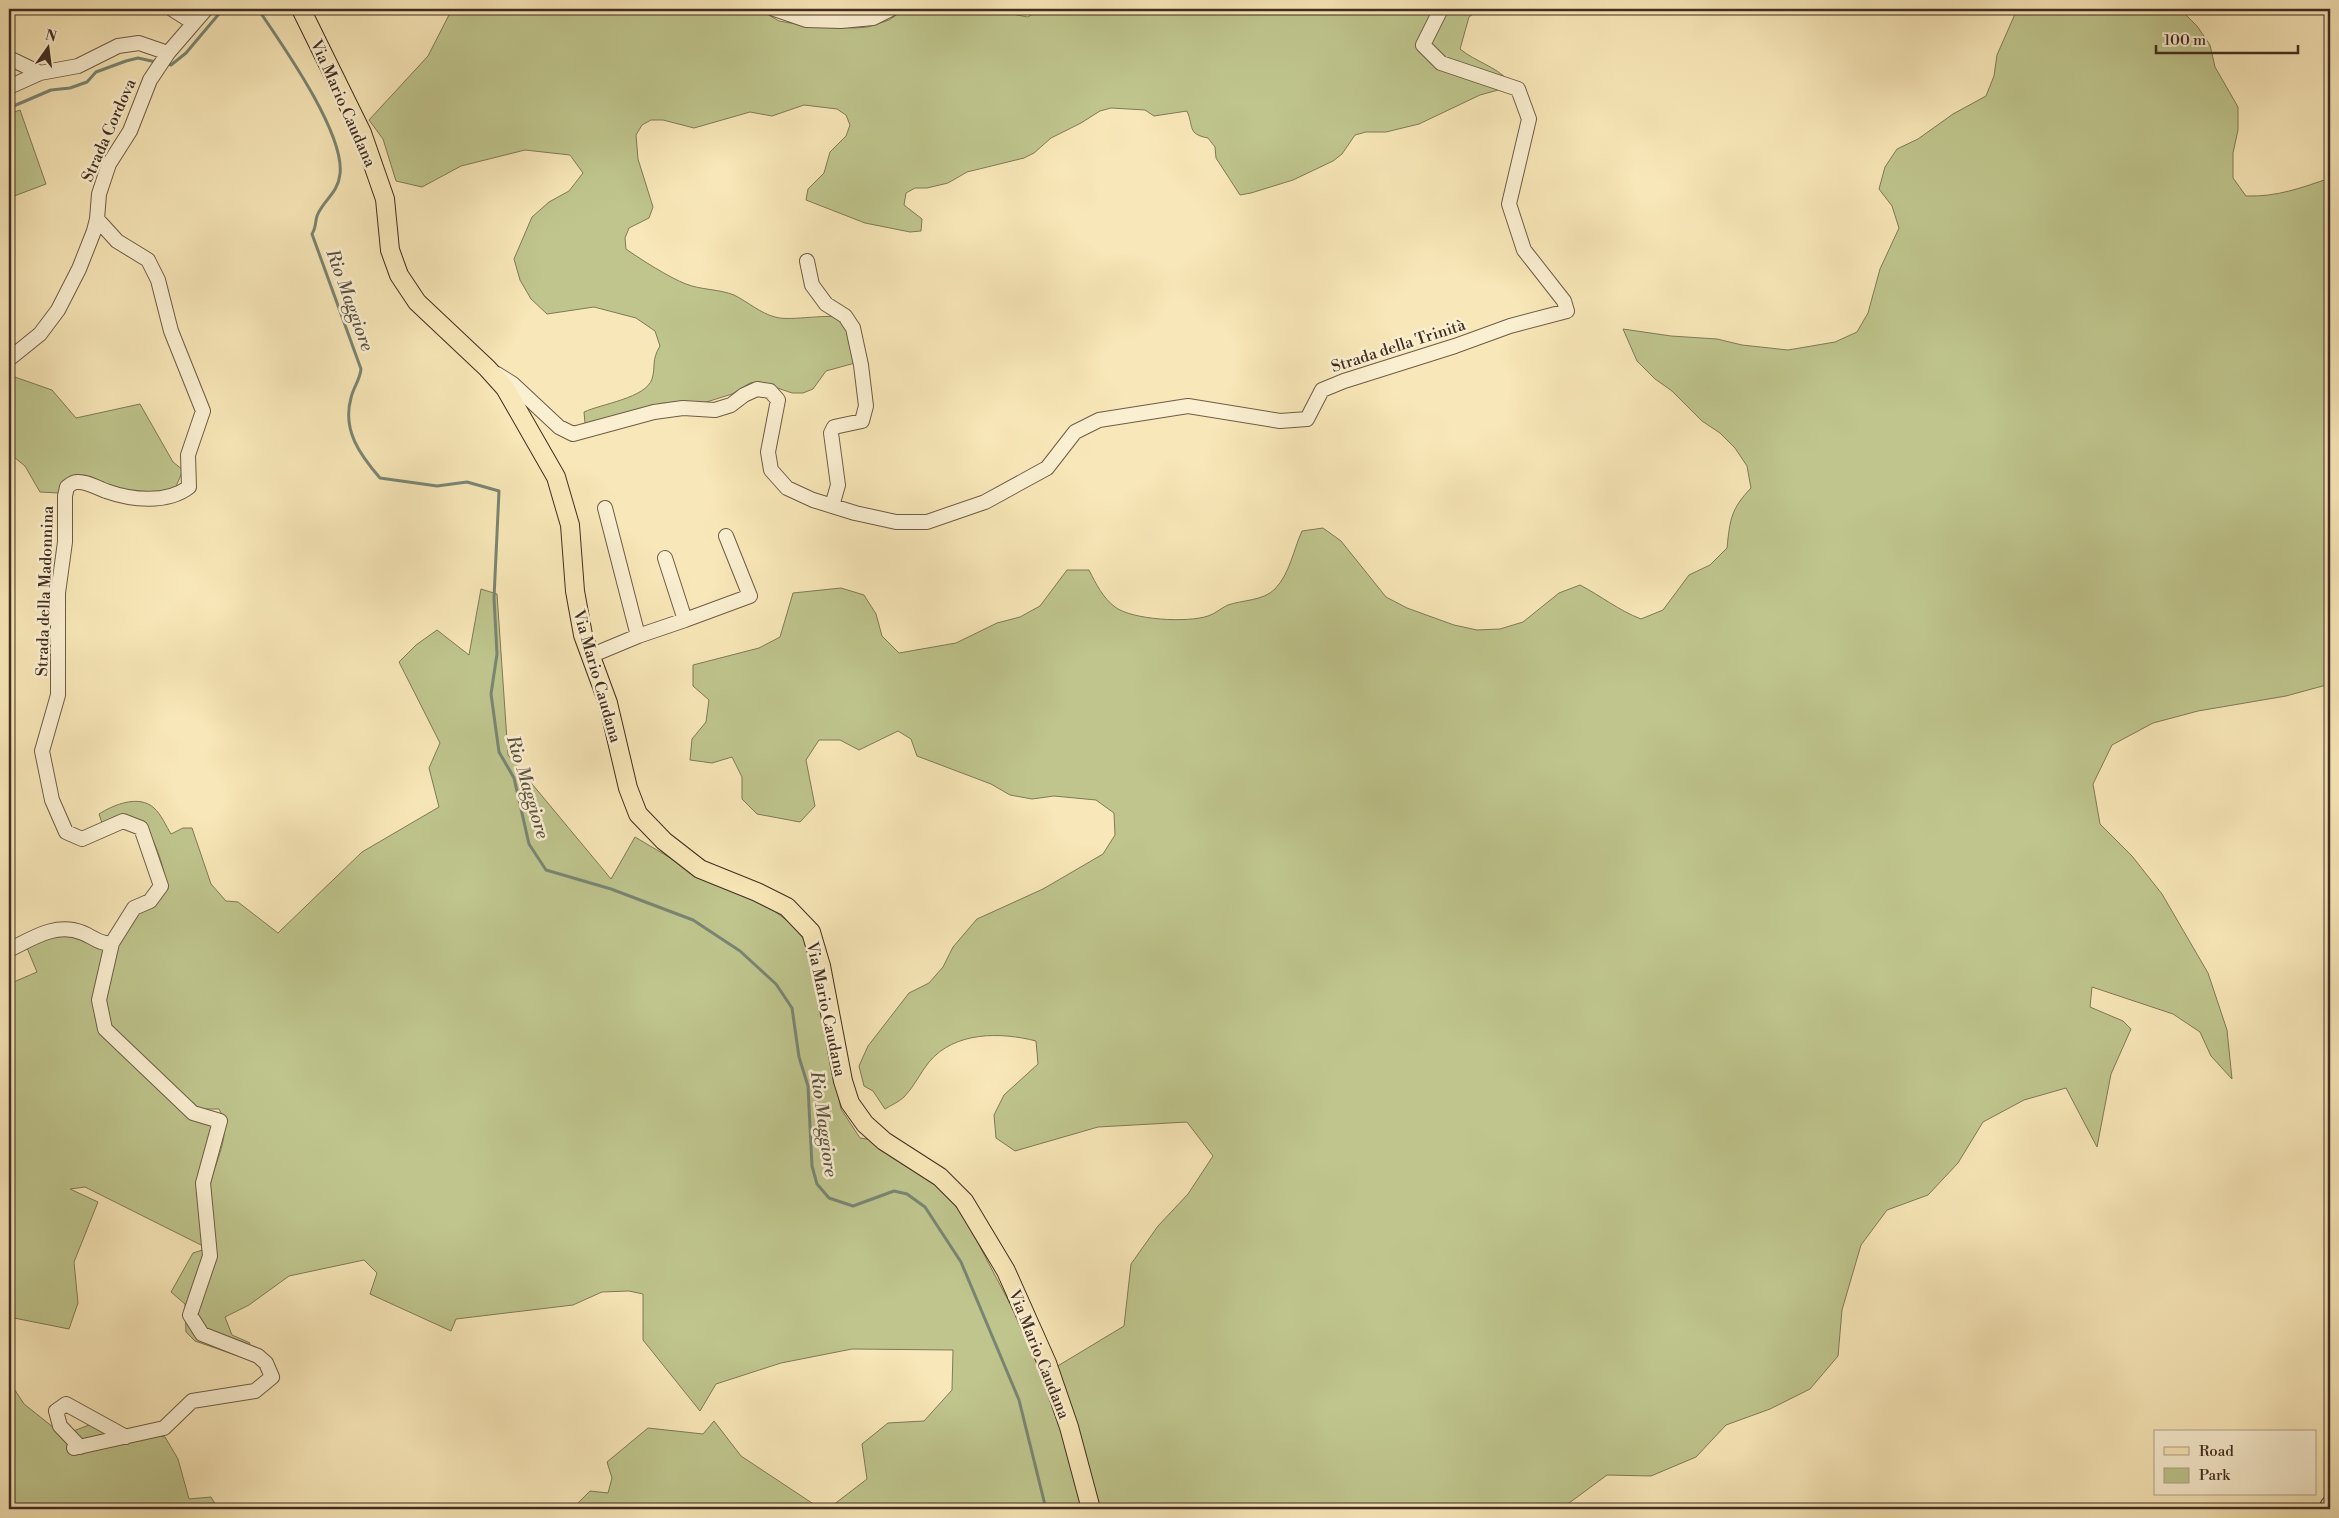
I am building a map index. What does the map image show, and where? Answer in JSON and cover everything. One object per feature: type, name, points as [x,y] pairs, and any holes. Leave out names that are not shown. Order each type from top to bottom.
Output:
[{"type":"main road","name":"Via Mario Caudana","points":[[301,9],[362,134],[385,198],[390,250],[399,275],[417,302],[487,368],[505,388],[556,477],[570,525],[575,590],[583,635],[608,703],[628,788],[638,814],[664,841],[700,869],[757,892],[787,907],[811,932],[821,966],[843,1081],[850,1103],[865,1124],[884,1141],[940,1177],[964,1201],[1006,1271],[1047,1363],[1069,1427],[1090,1509]]},
{"type":"main road","points":[[2328,1509],[2330,1505]]},
{"type":"street","points":[[172,9],[194,23]]},
{"type":"street","name":"Strada Cordova","points":[[9,360],[40,334],[58,310],[79,269],[97,219],[99,194],[109,164],[130,131],[150,80],[164,59],[206,9]]},
{"type":"street","points":[[774,9],[806,20],[873,18],[891,9]]},
{"type":"street","name":"Strada della Trinità","points":[[487,368],[513,384],[559,428],[573,434],[654,412],[682,408],[715,410],[731,405],[744,394],[757,389],[770,391],[778,400],[768,452],[771,470],[787,488],[832,506],[896,522],[927,522],[985,502],[1047,468],[1075,432],[1088,424],[1157,410],[1188,406],[1280,421],[1306,419],[1322,390],[1344,380],[1510,326],[1567,311],[1564,301],[1524,250],[1509,204],[1529,119],[1518,89],[1442,63],[1423,45],[1441,9]]},
{"type":"street","points":[[9,87],[40,73],[78,66],[118,46],[139,44],[164,59]]},
{"type":"street","points":[[9,58],[40,73]]},
{"type":"street","name":"Strada della Madonnina","points":[[97,219],[117,241],[148,260],[158,280],[171,331],[203,411],[188,455],[189,487],[179,495],[163,498],[138,498],[112,494],[87,483],[75,481],[66,487],[64,496],[65,542],[58,593],[58,695],[42,751],[52,800],[66,832],[82,839],[124,820],[141,828],[161,886],[150,901],[134,908],[112,944],[99,1000],[105,1029],[193,1113],[220,1121],[203,1183],[210,1256],[190,1315],[202,1334],[258,1356],[266,1363],[272,1378],[255,1391],[192,1401],[164,1428],[126,1437],[77,1448],[60,1426],[56,1411],[66,1404],[126,1437]]},
{"type":"street","points":[[807,261],[812,285],[826,304],[845,316],[853,328],[861,365],[866,406],[862,421],[834,427],[831,433],[838,485],[832,506]]},
{"type":"street","points":[[605,508],[638,636]]},
{"type":"street","points":[[590,656],[638,636],[750,596],[726,536]]},
{"type":"street","points":[[665,558],[685,620]]},
{"type":"street","points":[[9,950],[56,928],[69,928],[105,944],[112,944]]},
{"type":"green space","points":[[452,9],[758,9],[779,21],[802,25],[855,28],[868,27],[889,20],[905,9],[1005,9],[1017,15],[1028,17],[1040,9],[1479,9],[1469,17],[1460,49],[1498,72],[1509,81],[1502,89],[1480,95],[1419,124],[1386,132],[1366,132],[1355,135],[1342,154],[1333,161],[1293,180],[1240,195],[1216,158],[1215,147],[1208,138],[1197,134],[1192,129],[1187,111],[1154,116],[1145,110],[1111,108],[1100,111],[1051,138],[1034,153],[1024,158],[967,172],[948,183],[927,188],[915,188],[906,193],[904,205],[922,219],[921,231],[910,232],[865,223],[806,200],[808,189],[824,173],[830,152],[846,136],[850,125],[846,115],[837,109],[804,105],[772,116],[750,112],[694,128],[663,120],[651,120],[642,125],[636,135],[638,159],[653,207],[649,218],[629,228],[625,238],[626,249],[679,281],[692,286],[734,295],[775,317],[830,316],[842,319],[850,334],[855,363],[826,371],[813,389],[803,393],[792,393],[760,382],[750,383],[732,394],[697,405],[664,403],[607,420],[585,423],[584,412],[632,396],[648,386],[652,379],[655,360],[660,346],[655,331],[636,318],[594,307],[547,314],[531,299],[520,280],[514,259],[532,217],[549,202],[569,191],[583,173],[570,155],[525,150],[461,166],[422,187],[396,181],[383,139],[369,120],[428,56]]},
{"type":"green space","points":[[2015,9],[2180,9],[2197,26],[2210,45],[2215,67],[2238,107],[2238,130],[2233,153],[2233,178],[2246,196],[2279,193],[2330,178],[2330,684],[2286,696],[2198,711],[2153,723],[2112,745],[2093,784],[2100,824],[2132,856],[2162,894],[2208,973],[2227,1030],[2232,1079],[2211,1056],[2200,1032],[2173,1014],[2092,987],[2090,1007],[2123,1021],[2131,1029],[2111,1074],[2097,1147],[2066,1088],[2024,1100],[1983,1122],[1958,1163],[1928,1195],[1887,1210],[1861,1245],[1842,1310],[1838,1356],[1810,1389],[1770,1409],[1726,1425],[1696,1457],[1651,1476],[1607,1475],[1561,1509],[1098,1509],[1056,1367],[1124,1326],[1131,1264],[1158,1226],[1188,1194],[1213,1156],[1187,1122],[1098,1127],[1015,1151],[996,1138],[994,1115],[1004,1095],[1038,1064],[1036,1041],[1008,1036],[979,1036],[952,1044],[929,1062],[904,1097],[885,1109],[873,1091],[864,1086],[859,1066],[868,1046],[909,993],[929,983],[943,967],[953,947],[977,919],[1043,889],[1103,854],[1115,835],[1114,813],[1096,800],[1054,796],[1032,799],[1010,795],[991,784],[917,756],[911,739],[898,731],[859,750],[840,740],[819,740],[806,760],[815,806],[800,822],[757,814],[742,799],[742,777],[732,757],[712,763],[690,760],[692,739],[706,722],[709,700],[693,686],[693,665],[759,648],[780,637],[793,593],[841,588],[864,595],[876,614],[882,636],[899,653],[956,643],[997,623],[1020,617],[1040,606],[1067,570],[1089,570],[1103,595],[1115,607],[1134,615],[1174,620],[1199,618],[1211,615],[1228,605],[1259,598],[1270,593],[1284,576],[1302,531],[1323,528],[1341,541],[1386,597],[1407,608],[1454,625],[1477,630],[1500,629],[1523,622],[1559,593],[1580,585],[1641,619],[1663,610],[1689,575],[1710,565],[1727,548],[1729,529],[1735,509],[1751,488],[1747,466],[1735,448],[1720,433],[1702,421],[1672,391],[1655,379],[1637,361],[1623,329],[1671,336],[1717,339],[1742,345],[1788,350],[1835,342],[1857,332],[1868,313],[1880,269],[1899,228],[1892,206],[1879,189],[1885,167],[1897,149],[1918,139],[1953,114],[1986,96],[1994,76],[1997,55],[2015,14]]},
{"type":"green space","points":[[20,110],[46,184],[9,198],[9,114]]},
{"type":"green space","points":[[9,375],[52,390],[76,418],[140,404],[173,462],[183,470],[175,489],[150,493],[114,489],[89,479],[68,478],[59,493],[40,492],[25,466],[9,453]]},
{"type":"green space","points":[[481,589],[497,594],[508,755],[611,879],[635,837],[689,869],[773,910],[793,925],[805,941],[813,967],[841,1109],[860,1138],[873,1140],[948,1194],[969,1226],[1035,1351],[1054,1405],[1083,1509],[828,1509],[867,1479],[862,1444],[888,1423],[924,1421],[952,1390],[953,1350],[852,1349],[781,1363],[716,1384],[700,1411],[643,1340],[643,1294],[629,1291],[602,1292],[573,1305],[456,1319],[451,1331],[370,1294],[377,1273],[364,1260],[289,1276],[249,1305],[225,1317],[232,1335],[250,1343],[244,1358],[195,1341],[186,1332],[185,1304],[171,1292],[193,1253],[215,1246],[209,1195],[212,1178],[224,1139],[223,1119],[219,1109],[194,1109],[108,1027],[103,1000],[115,946],[136,911],[167,886],[158,852],[151,836],[141,821],[116,816],[102,823],[99,814],[111,807],[126,802],[141,802],[148,804],[157,811],[171,834],[183,828],[192,828],[211,884],[226,901],[238,902],[278,933],[362,852],[439,807],[429,768],[440,743],[399,662],[416,645],[437,630],[469,655]]},
{"type":"green space","points":[[55,935],[83,937],[106,951],[102,1033],[214,1125],[205,1247],[85,1187],[70,1189],[98,1202],[74,1262],[78,1303],[69,1329],[9,1317],[9,984],[37,972],[27,948]]},
{"type":"green space","points":[[9,1381],[24,1404],[63,1435],[89,1425],[165,1437],[178,1459],[189,1499],[211,1497],[218,1509],[9,1509]]},
{"type":"green space","points":[[714,1421],[741,1456],[821,1509],[572,1509],[590,1491],[608,1493],[612,1478],[607,1462],[648,1428],[703,1434]]},
{"type":"waterway","points":[[165,63],[171,65],[186,53],[223,9]]},
{"type":"waterway","name":"Rio Maggiore","points":[[258,9],[310,89],[333,136],[339,157],[339,181],[320,210],[312,234],[361,369],[352,394],[349,410],[349,421],[355,441],[366,460],[380,478],[437,486],[467,482],[499,491],[494,598],[497,654],[491,694],[499,752],[514,778],[529,844],[546,870],[611,889],[693,920],[740,951],[776,984],[792,1008],[799,1057],[808,1086],[812,1166],[817,1184],[829,1198],[853,1206],[894,1191],[907,1194],[925,1207],[961,1262],[1019,1400],[1046,1509]]},
{"type":"waterway","points":[[9,108],[51,90],[70,88],[87,82],[96,72],[126,61],[138,58],[156,62]]}]
